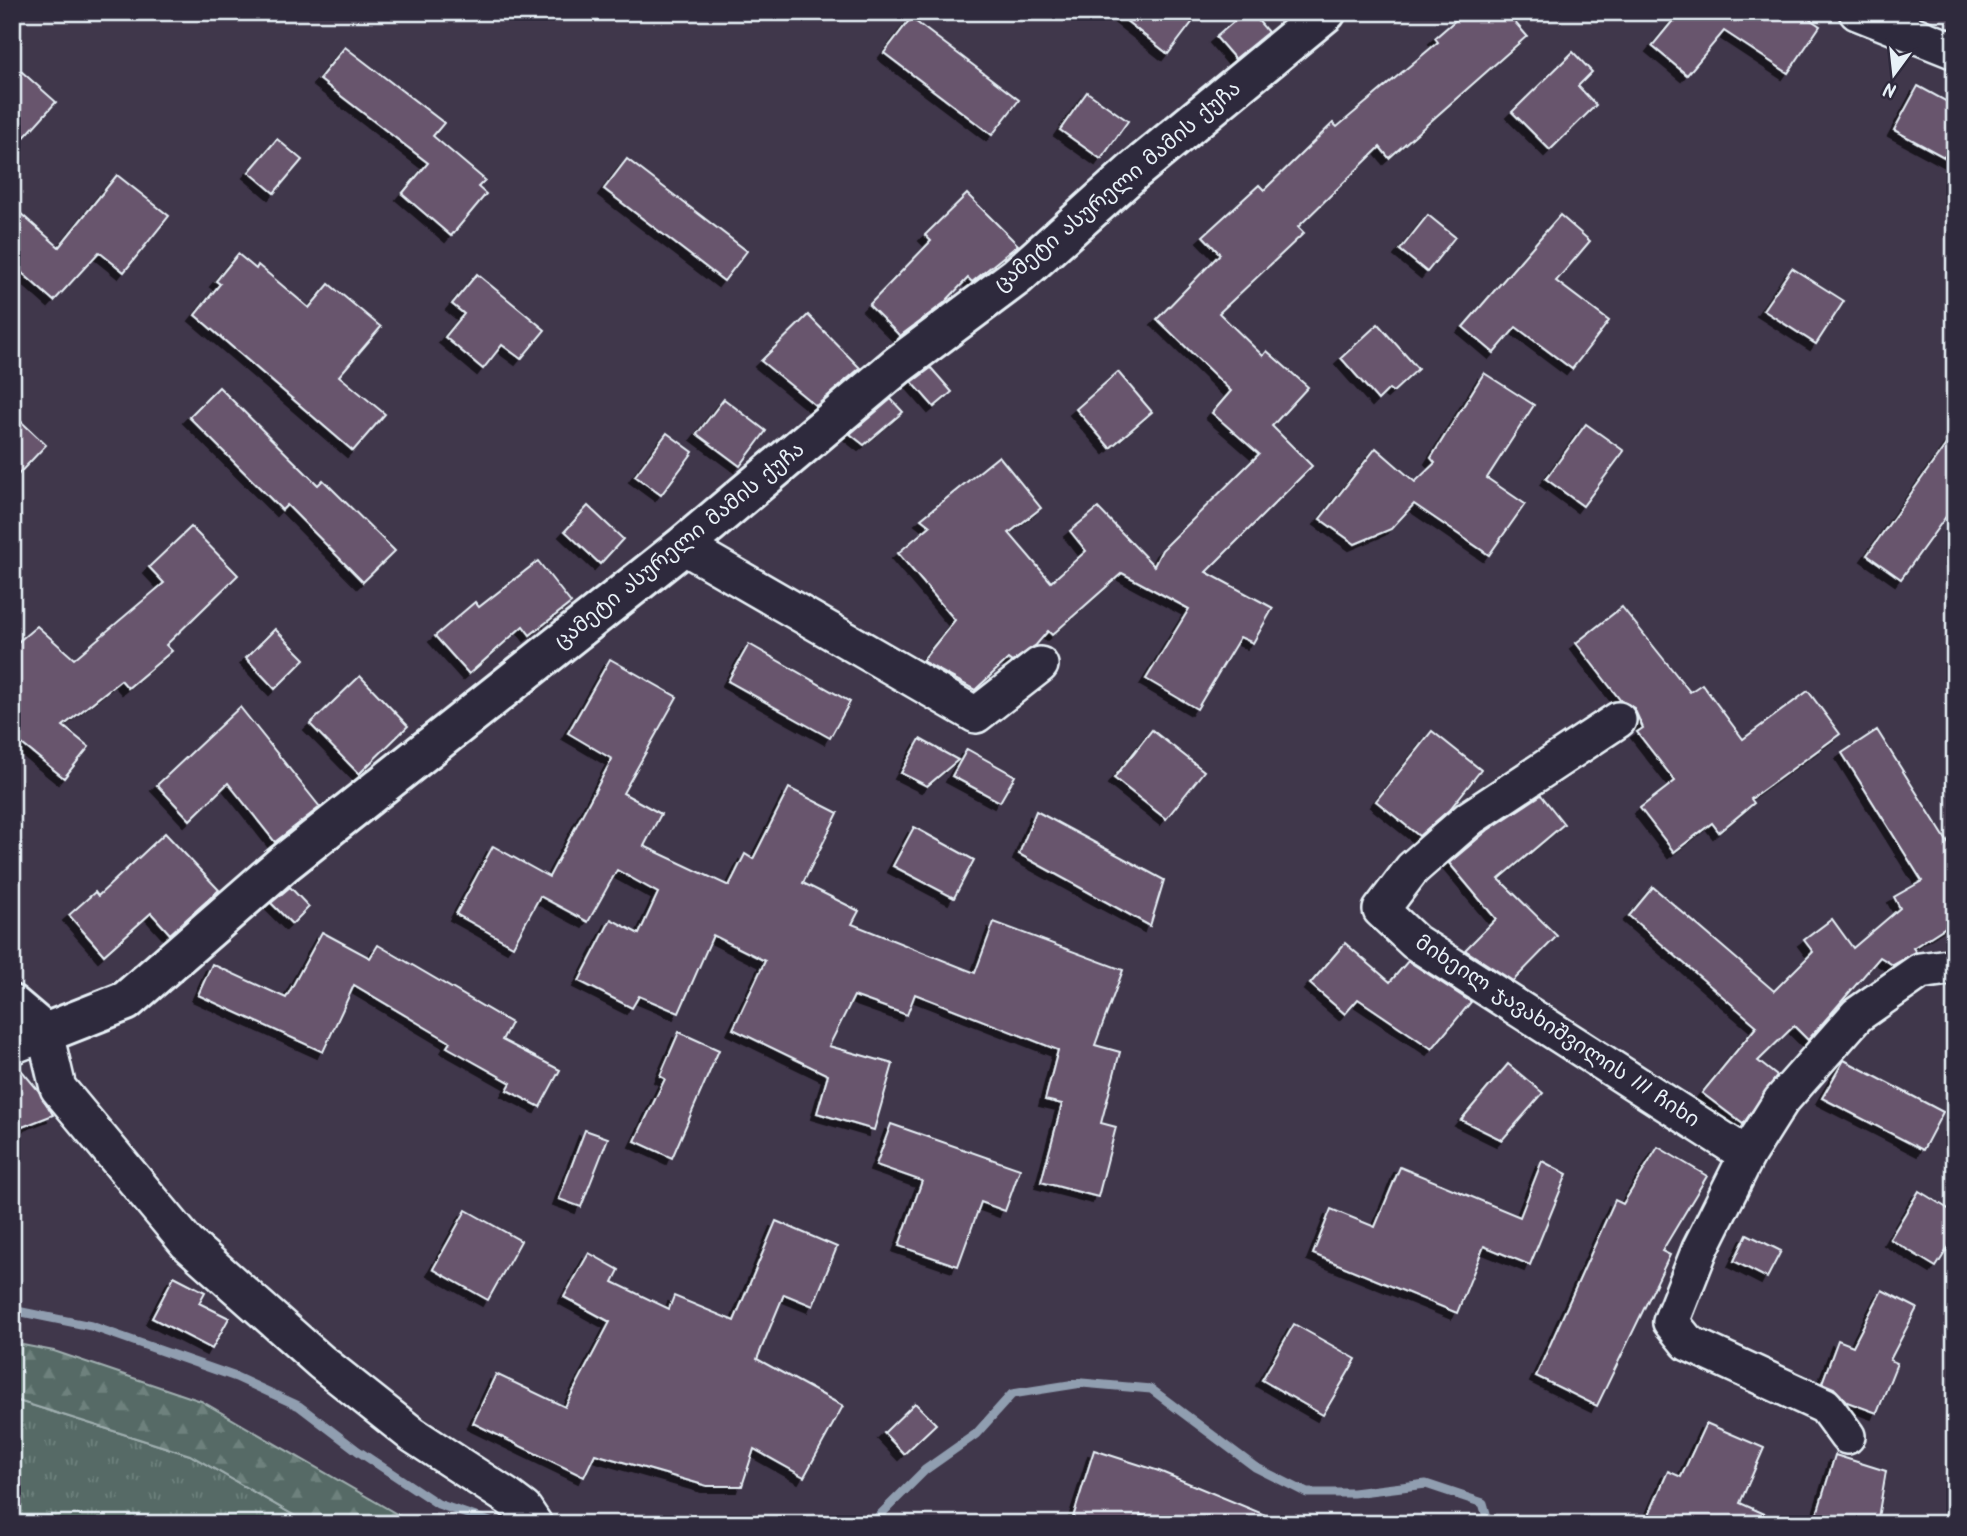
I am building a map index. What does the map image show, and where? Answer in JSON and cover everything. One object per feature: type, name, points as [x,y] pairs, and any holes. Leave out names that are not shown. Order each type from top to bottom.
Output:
[{"type":"street","name":"ცამეტი ასურელი მამის ქუჩა","points":[[29,1039],[126,1001],[283,864],[683,546],[898,365],[1017,275],[1135,170],[1326,12]]},
{"type":"street","points":[[1857,12],[1955,51]]},
{"type":"street","points":[[683,546],[976,715],[1040,665]]},
{"type":"street","name":"მიხეილ ჯავახიშვილის III ჩიხი","points":[[1618,720],[1470,818],[1412,869],[1381,909],[1415,942],[1747,1155]]},
{"type":"street","points":[[1847,1436],[1825,1406],[1688,1343],[1671,1322],[1700,1249],[1747,1155],[1781,1101],[1857,1015],[1920,971],[1955,965]]},
{"type":"street","points":[[12,1005],[58,1088],[187,1243],[321,1362],[413,1435],[529,1516]]},
{"type":"green space","points":[[12,1343],[54,1351],[201,1401],[414,1524],[309,1524],[190,1455],[12,1399]]},
{"type":"green space","points":[[12,1399],[190,1455],[309,1524],[12,1524]]},
{"type":"building","points":[[1115,12],[1200,12],[1168,54]]},
{"type":"building","points":[[1245,12],[1251,12],[1268,32],[1235,59],[1216,37]]},
{"type":"building","points":[[1465,12],[1506,12],[1527,36],[1389,158],[1380,147],[1298,227],[1304,233],[1219,313],[1263,356],[1267,351],[1308,387],[1272,426],[1312,466],[1206,572],[1273,608],[1253,643],[1240,637],[1197,709],[1146,679],[1189,609],[1122,573],[1052,635],[1048,631],[1036,645],[1012,662],[1008,659],[975,690],[922,661],[955,620],[898,553],[930,526],[921,519],[999,456],[1041,508],[1009,533],[1051,582],[1086,551],[1070,531],[1098,508],[1154,566],[1162,550],[1259,454],[1212,413],[1231,391],[1157,319],[1220,254],[1203,236],[1259,185],[1264,190],[1333,123],[1337,127],[1438,42],[1435,38]]},
{"type":"building","points":[[1680,12],[1799,12],[1820,26],[1788,73],[1724,31],[1687,75],[1652,46]]},
{"type":"building","points":[[911,18],[1019,100],[992,135],[884,53]]},
{"type":"building","points":[[345,47],[444,123],[433,136],[485,180],[478,187],[486,194],[451,236],[402,194],[428,163],[319,79]]},
{"type":"building","points":[[1573,52],[1592,72],[1578,86],[1596,105],[1550,150],[1512,112]]},
{"type":"building","points":[[12,63],[56,102],[12,151]]},
{"type":"building","points":[[1918,86],[1955,106],[1955,163],[1894,130]]},
{"type":"building","points":[[1087,92],[1128,121],[1101,159],[1060,130]]},
{"type":"building","points":[[277,139],[302,160],[274,193],[249,172]]},
{"type":"building","points":[[627,159],[747,251],[724,281],[604,189]]},
{"type":"building","points":[[117,175],[169,216],[124,272],[99,252],[54,301],[12,264],[12,206],[59,247]]},
{"type":"building","points":[[967,194],[1018,245],[972,282],[968,278],[944,303],[900,336],[869,305],[931,241],[925,235]]},
{"type":"building","points":[[1428,215],[1455,237],[1427,272],[1400,250]]},
{"type":"building","points":[[1560,215],[1590,241],[1556,281],[1609,321],[1572,369],[1516,327],[1494,353],[1463,327]]},
{"type":"building","points":[[238,254],[256,269],[258,265],[309,308],[329,284],[381,327],[339,376],[385,414],[353,451],[195,315],[220,284],[216,281]]},
{"type":"building","points":[[1792,268],[1844,301],[1816,344],[1763,310]]},
{"type":"building","points":[[477,274],[545,330],[521,359],[502,345],[483,369],[445,337],[464,314],[452,304]]},
{"type":"building","points":[[808,315],[860,368],[816,406],[761,361]]},
{"type":"building","points":[[1378,324],[1418,369],[1393,392],[1389,389],[1378,400],[1341,358]]},
{"type":"building","points":[[931,368],[952,392],[934,407],[912,382]]},
{"type":"building","points":[[1118,372],[1152,412],[1110,448],[1076,409]]},
{"type":"building","points":[[1484,373],[1534,405],[1487,478],[1525,504],[1489,555],[1414,504],[1391,529],[1355,544],[1320,519],[1376,448],[1415,482],[1435,463],[1431,458]]},
{"type":"building","points":[[219,387],[318,485],[323,480],[395,551],[363,582],[287,505],[282,510],[189,417]]},
{"type":"building","points":[[724,399],[766,431],[740,466],[697,434]]},
{"type":"building","points":[[891,399],[903,412],[864,445],[850,434]]},
{"type":"building","points":[[12,413],[46,445],[12,481]]},
{"type":"building","points":[[1586,424],[1624,451],[1583,506],[1546,479]]},
{"type":"building","points":[[1955,432],[1955,504],[1901,579],[1867,555]]},
{"type":"building","points":[[667,433],[693,452],[661,495],[635,476]]},
{"type":"building","points":[[588,506],[623,539],[600,564],[565,531]]},
{"type":"building","points":[[191,527],[238,575],[166,645],[172,651],[128,688],[121,680],[63,726],[89,747],[64,778],[12,736],[12,647],[37,626],[74,659],[164,583],[149,567]]},
{"type":"building","points":[[538,561],[571,603],[530,635],[523,626],[469,674],[435,636],[475,602],[479,607]]},
{"type":"building","points":[[1622,607],[1690,692],[1702,684],[1743,739],[1808,691],[1840,734],[1751,799],[1754,803],[1719,832],[1712,823],[1674,852],[1640,808],[1675,781],[1637,732],[1643,728],[1634,708],[1621,701],[1576,643]]},
{"type":"building","points":[[275,629],[305,659],[275,689],[246,658]]},
{"type":"building","points":[[749,644],[850,702],[830,738],[728,681]]},
{"type":"building","points":[[610,659],[677,697],[623,793],[661,814],[644,846],[729,886],[745,854],[753,859],[789,788],[838,813],[803,883],[859,911],[852,924],[975,973],[994,922],[1123,970],[1095,1045],[1120,1052],[1101,1123],[1116,1127],[1098,1197],[1041,1182],[1062,1104],[1045,1100],[1058,1050],[915,994],[907,1015],[854,996],[829,1046],[893,1064],[874,1130],[817,1113],[828,1075],[733,1029],[765,961],[713,935],[679,1013],[639,996],[632,1008],[579,981],[611,919],[639,934],[658,893],[617,870],[588,922],[540,896],[513,946],[456,914],[493,846],[549,877],[612,759],[568,733]]},
{"type":"building","points":[[360,676],[408,726],[359,774],[310,724]]},
{"type":"building","points":[[240,707],[320,807],[275,842],[228,783],[190,820],[157,785]]},
{"type":"building","points":[[1152,730],[1204,771],[1166,819],[1114,778]]},
{"type":"building","points":[[1877,730],[1955,854],[1955,921],[1913,948],[1916,952],[1893,965],[1880,957],[1808,1040],[1794,1026],[1758,1061],[1777,1076],[1743,1124],[1702,1093],[1757,1026],[1629,916],[1653,887],[1774,991],[1813,952],[1804,940],[1832,919],[1853,948],[1900,908],[1894,897],[1922,881],[1842,753]]},
{"type":"building","points":[[1432,731],[1481,770],[1450,809],[1419,836],[1376,801]]},
{"type":"building","points":[[920,739],[958,760],[927,786],[901,773]]},
{"type":"building","points":[[967,749],[1015,776],[1000,802],[952,776]]},
{"type":"building","points":[[1541,795],[1564,824],[1499,879],[1557,936],[1513,981],[1465,950],[1496,919],[1449,863],[1488,830]]},
{"type":"building","points":[[1036,811],[1164,880],[1150,926],[1019,854]]},
{"type":"building","points":[[914,827],[974,860],[954,898],[893,866]]},
{"type":"building","points":[[165,833],[219,890],[170,934],[151,913],[104,955],[69,915],[95,892],[98,896]]},
{"type":"building","points":[[290,887],[309,907],[292,924],[271,903]]},
{"type":"building","points":[[322,932],[370,958],[378,945],[511,1023],[502,1040],[560,1070],[540,1107],[507,1090],[511,1083],[447,1047],[450,1042],[354,985],[323,1052],[198,995],[212,964],[286,998]]},
{"type":"building","points":[[1345,943],[1390,982],[1408,961],[1471,1002],[1432,1049],[1358,999],[1345,1014],[1310,984]]},
{"type":"building","points":[[679,1032],[719,1050],[672,1158],[635,1141],[665,1079],[660,1076]]},
{"type":"building","points":[[1844,1060],[1943,1112],[1923,1150],[1822,1098]]},
{"type":"building","points":[[1508,1064],[1543,1093],[1502,1140],[1461,1120]]},
{"type":"building","points":[[17,1065],[38,1090],[53,1115],[12,1131],[12,1066]]},
{"type":"building","points":[[891,1124],[1020,1169],[1005,1211],[981,1202],[958,1266],[899,1246],[922,1181],[876,1165]]},
{"type":"building","points":[[585,1130],[608,1138],[581,1207],[559,1199]]},
{"type":"building","points":[[1658,1147],[1707,1176],[1662,1251],[1670,1255],[1597,1406],[1536,1376],[1615,1200],[1623,1204]]},
{"type":"building","points":[[1542,1161],[1567,1174],[1530,1265],[1484,1246],[1457,1313],[1313,1254],[1331,1209],[1375,1227],[1400,1167],[1520,1217]]},
{"type":"building","points":[[1919,1191],[1955,1213],[1955,1237],[1936,1267],[1890,1239]]},
{"type":"building","points":[[466,1210],[521,1241],[488,1300],[433,1269]]},
{"type":"building","points":[[776,1221],[837,1247],[813,1306],[784,1294],[757,1359],[843,1406],[804,1477],[754,1449],[742,1486],[707,1486],[595,1454],[584,1477],[473,1423],[496,1374],[565,1407],[610,1322],[564,1297],[589,1253],[619,1270],[613,1282],[669,1309],[674,1296],[734,1321]]},
{"type":"building","points":[[1747,1234],[1781,1251],[1767,1278],[1734,1261]]},
{"type":"building","points":[[174,1276],[205,1292],[199,1303],[229,1318],[212,1349],[152,1318]]},
{"type":"building","points":[[1882,1290],[1917,1308],[1890,1360],[1897,1363],[1877,1413],[1847,1402],[1834,1388],[1822,1383],[1838,1340],[1853,1346]]},
{"type":"building","points":[[1294,1324],[1356,1359],[1323,1415],[1262,1380]]},
{"type":"building","points":[[915,1403],[936,1424],[904,1454],[884,1433]]},
{"type":"building","points":[[1706,1423],[1764,1448],[1740,1503],[1787,1524],[1645,1524],[1668,1471],[1681,1477]]},
{"type":"building","points":[[1094,1450],[1159,1471],[1287,1524],[1162,1524],[1141,1515],[1139,1524],[1071,1524]]},
{"type":"building","points":[[1835,1455],[1886,1471],[1877,1524],[1814,1524]]},
{"type":"waterway","points":[[12,1310],[91,1326],[236,1377],[299,1406],[358,1451],[438,1504],[496,1524]]},
{"type":"waterway","points":[[871,1524],[925,1470],[976,1434],[1012,1394],[1082,1383],[1151,1389],[1255,1467],[1307,1493],[1353,1493],[1426,1484],[1483,1503],[1489,1524]]}]
